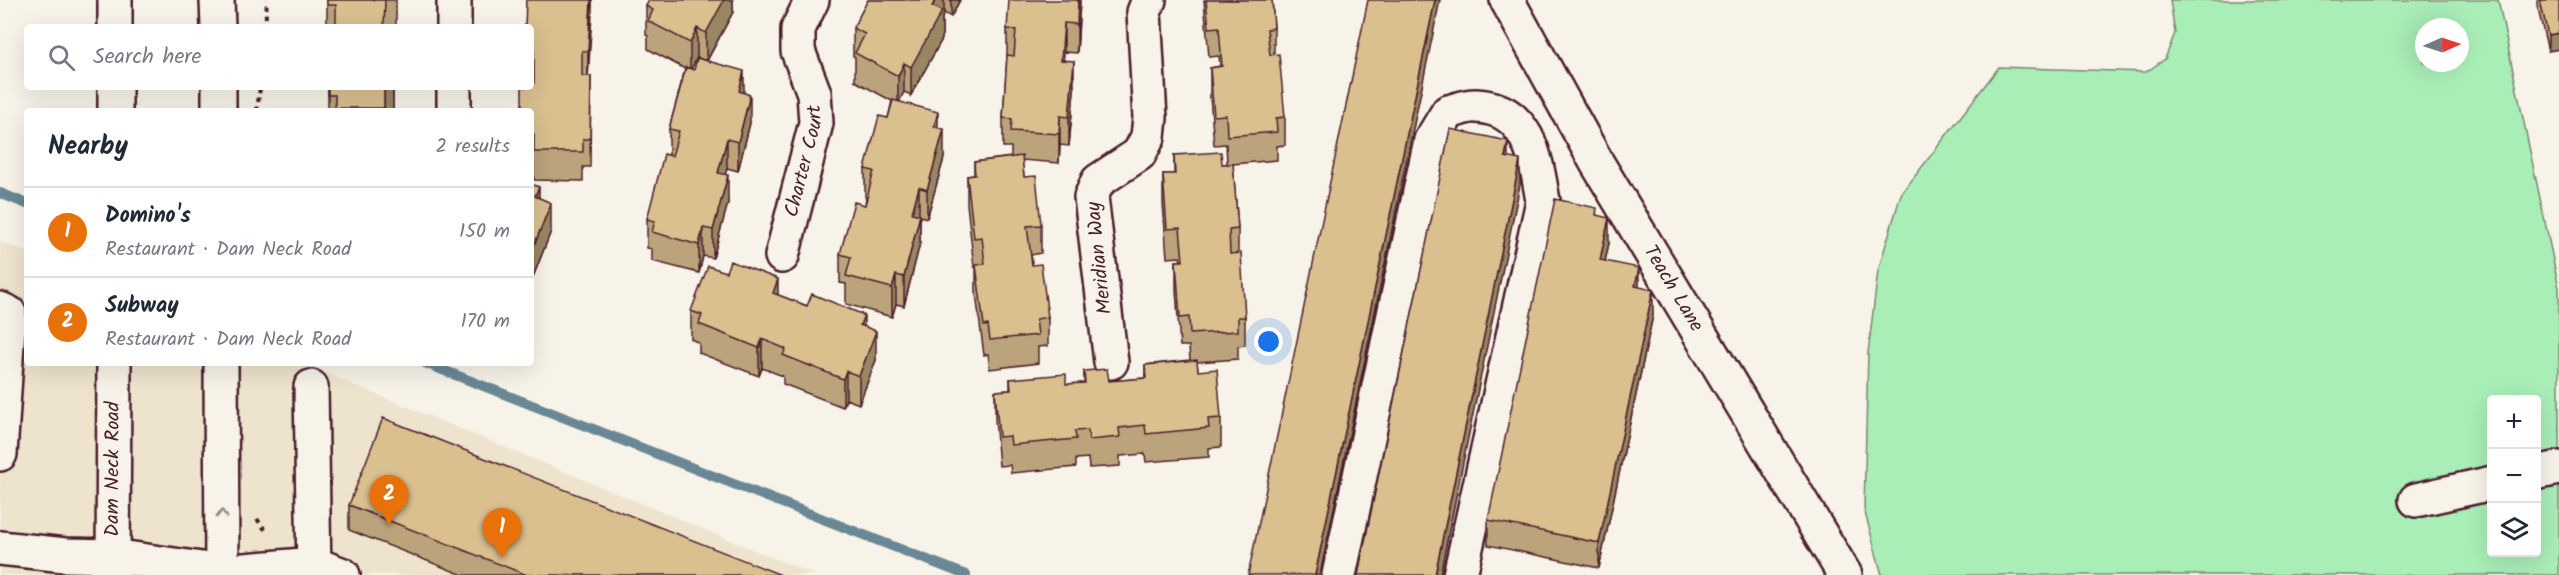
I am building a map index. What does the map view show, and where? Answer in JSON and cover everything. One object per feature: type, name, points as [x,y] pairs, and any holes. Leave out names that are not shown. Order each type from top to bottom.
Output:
[{"type":"street","points":[[115,0],[115,24]]},
{"type":"street","points":[[217,0],[218,24]]},
{"type":"street","points":[[454,0],[454,24]]},
{"type":"street","name":"Charter Court","points":[[782,256],[816,123],[814,93],[798,51],[798,29],[812,0]]},
{"type":"street","name":"Meridian Way","points":[[1111,362],[1091,197],[1098,181],[1138,154],[1148,137],[1150,118],[1144,12],[1149,0]]},
{"type":"street","name":"Teach Lane","points":[[1507,0],[1597,163],[1845,575]]},
{"type":"street","points":[[115,90],[115,108]]},
{"type":"street","points":[[219,90],[219,108]]},
{"type":"street","points":[[453,108],[454,90]]},
{"type":"street","points":[[1339,575],[1431,140],[1449,112],[1475,105],[1505,112],[1522,129],[1536,159],[1543,201],[1460,575]]},
{"type":"street","points":[[0,309],[9,313],[0,454]]},
{"type":"street","name":"Dam Neck Road","points":[[113,566],[114,366]]},
{"type":"street","points":[[221,366],[222,574]]},
{"type":"street","points":[[0,548],[64,555],[113,566],[222,574],[324,571],[310,387]]},
{"type":"street","points":[[2541,472],[2559,468]]},
{"type":"street","points":[[2416,500],[2487,484]]},
{"type":"path","points":[[265,24],[267,0]]},
{"type":"path","points":[[257,108],[260,90]]},
{"type":"shaded area","points":[[0,242],[24,251],[24,366],[307,366],[815,575],[0,575]]},
{"type":"green space","points":[[2170,0],[2498,0],[2559,288],[2559,575],[1882,575],[1864,509],[1868,353],[1878,271],[1901,194],[1999,67],[2146,72],[2165,59],[2175,33]]},
{"type":"building","points":[[327,0],[385,0],[384,24],[336,24],[336,5],[327,5]]},
{"type":"building","points":[[526,0],[591,0],[588,51],[582,51],[582,76],[591,76],[590,139],[583,139],[583,152],[534,152],[534,108],[522,108],[522,90],[534,90],[534,24],[525,24]]},
{"type":"building","points":[[649,0],[724,0],[706,33],[697,28],[690,43],[648,21],[653,10],[646,6]]},
{"type":"building","points":[[868,0],[936,0],[932,6],[942,11],[911,67],[904,63],[898,76],[855,53],[865,34],[853,28]]},
{"type":"building","points":[[1009,0],[1078,0],[1077,24],[1064,23],[1061,60],[1074,61],[1069,117],[1060,116],[1059,134],[1011,131],[1012,119],[1003,118],[1007,55],[1014,56],[1016,30],[1007,29]]},
{"type":"building","points":[[1206,0],[1272,0],[1274,28],[1267,29],[1270,55],[1279,54],[1285,117],[1276,118],[1277,132],[1227,136],[1226,115],[1214,116],[1210,68],[1222,66],[1219,27],[1209,28]]},
{"type":"building","points":[[1368,0],[1435,0],[1315,575],[1248,575]]},
{"type":"building","points":[[2540,0],[2559,0],[2559,33],[2548,35]]},
{"type":"building","points":[[697,58],[744,71],[739,91],[750,95],[738,142],[727,139],[718,173],[728,175],[713,230],[703,228],[699,245],[652,232],[655,221],[647,219],[664,154],[672,156],[679,131],[669,129],[686,67],[694,70]]},
{"type":"building","points":[[328,90],[384,90],[384,108],[335,108],[335,95],[328,95]]},
{"type":"building","points":[[893,100],[938,112],[934,127],[944,129],[927,190],[919,187],[912,213],[920,215],[904,277],[896,275],[892,288],[846,276],[851,257],[840,254],[854,202],[865,205],[874,171],[865,169],[879,116],[888,118]]},
{"type":"building","points":[[1450,129],[1508,141],[1505,157],[1520,160],[1435,575],[1358,575]]},
{"type":"building","points":[[1221,152],[1222,164],[1233,164],[1238,229],[1229,230],[1230,254],[1241,253],[1245,317],[1238,317],[1238,331],[1190,334],[1189,317],[1180,318],[1176,261],[1183,261],[1180,228],[1167,229],[1163,174],[1175,174],[1174,155]]},
{"type":"building","points":[[1022,156],[1024,177],[1036,176],[1041,225],[1027,226],[1032,265],[1041,264],[1048,317],[1036,319],[1038,335],[990,340],[988,325],[984,326],[976,265],[985,264],[982,237],[974,238],[967,176],[975,175],[974,162]]},
{"type":"building","points":[[534,185],[539,187],[535,196],[551,203],[534,246]]},
{"type":"building","points":[[1555,199],[1597,208],[1596,215],[1609,218],[1600,260],[1639,268],[1635,286],[1653,290],[1599,543],[1488,520]]},
{"type":"building","points":[[730,261],[778,279],[773,293],[807,306],[812,294],[864,315],[860,325],[876,331],[859,376],[846,371],[843,379],[783,355],[786,349],[762,339],[759,348],[699,324],[702,315],[691,311],[708,266],[726,272]]},
{"type":"building","points":[[1197,360],[1198,371],[1217,369],[1221,418],[1208,419],[1209,428],[1146,434],[1145,425],[1119,428],[1120,437],[1089,440],[1088,430],[1075,431],[1076,439],[1011,445],[1010,436],[999,437],[995,391],[1011,390],[1010,379],[1066,374],[1066,384],[1085,383],[1084,371],[1107,369],[1109,381],[1146,378],[1145,365]]},
{"type":"building","points":[[383,418],[781,575],[527,575],[349,505]]},
{"type":"waterway","points":[[0,193],[24,203]]},
{"type":"waterway","points":[[433,366],[966,575]]},
{"type":"place","name":"Subway","points":[[389,525]]},
{"type":"place","name":"Domino's","points":[[502,558]]}]
